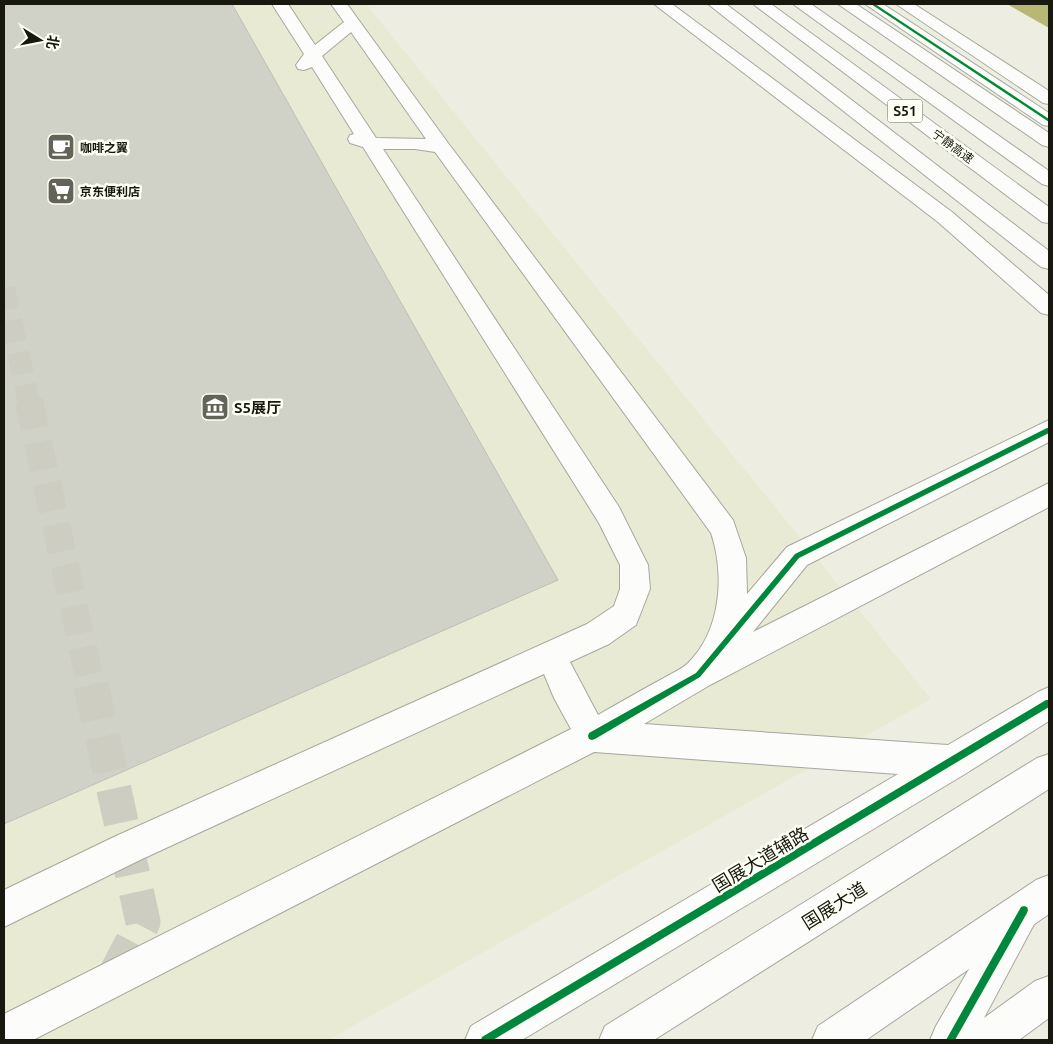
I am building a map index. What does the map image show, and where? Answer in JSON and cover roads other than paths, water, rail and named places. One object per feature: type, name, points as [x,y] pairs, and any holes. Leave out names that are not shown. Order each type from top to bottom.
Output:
[{"type":"main road","points":[[4,909],[128,848],[598,634],[626,615],[635,589],[634,565],[610,515],[372,144],[265,4]]},
{"type":"main road","points":[[280,4],[344,134],[582,507],[610,515]]},
{"type":"main road","points":[[339,4],[441,147],[723,528],[734,562],[733,592],[720,644],[698,675]]},
{"type":"main road","points":[[662,4],[946,217],[1049,307]]},
{"type":"main road","name":"宁静高速","points":[[760,4],[1049,217]]},
{"type":"main road","name":"宁静高速","points":[[801,4],[1049,180]]},
{"type":"main road","points":[[846,4],[1049,142]]},
{"type":"main road","points":[[873,4],[1049,121]]},
{"type":"main road","points":[[904,4],[1049,99]]},
{"type":"main road","points":[[718,6],[1049,262]]},
{"type":"main road","points":[[308,60],[352,23]]},
{"type":"main road","points":[[344,134],[372,144],[415,143],[441,147]]},
{"type":"main road","points":[[698,675],[797,556],[1049,430]]},
{"type":"main road","points":[[4,1034],[112,981],[592,736],[698,675],[1049,494]]},
{"type":"main road","points":[[552,655],[565,687],[592,736]]},
{"type":"main road","name":"国展大道辅路","points":[[485,1040],[1049,703]]},
{"type":"main road","points":[[592,736],[953,762]]},
{"type":"main road","name":"国展大道","points":[[620,1040],[1049,770]]},
{"type":"main road","points":[[832,1040],[1037,901]]},
{"type":"main road","points":[[950,1040],[1037,901]]},
{"type":"main road","points":[[986,1040],[1049,995]]},
{"type":"tunnel","points":[[4,288],[29,403]]},
{"type":"tunnel","points":[[29,401],[91,686]]},
{"type":"tunnel","points":[[91,685],[143,922],[112,981]]},
{"type":"place","name":"咖啡之翼","points":[[61,147]]},
{"type":"place","name":"京东便利店","points":[[61,191]]},
{"type":"place","name":"S5展厅","points":[[215,407]]}]
